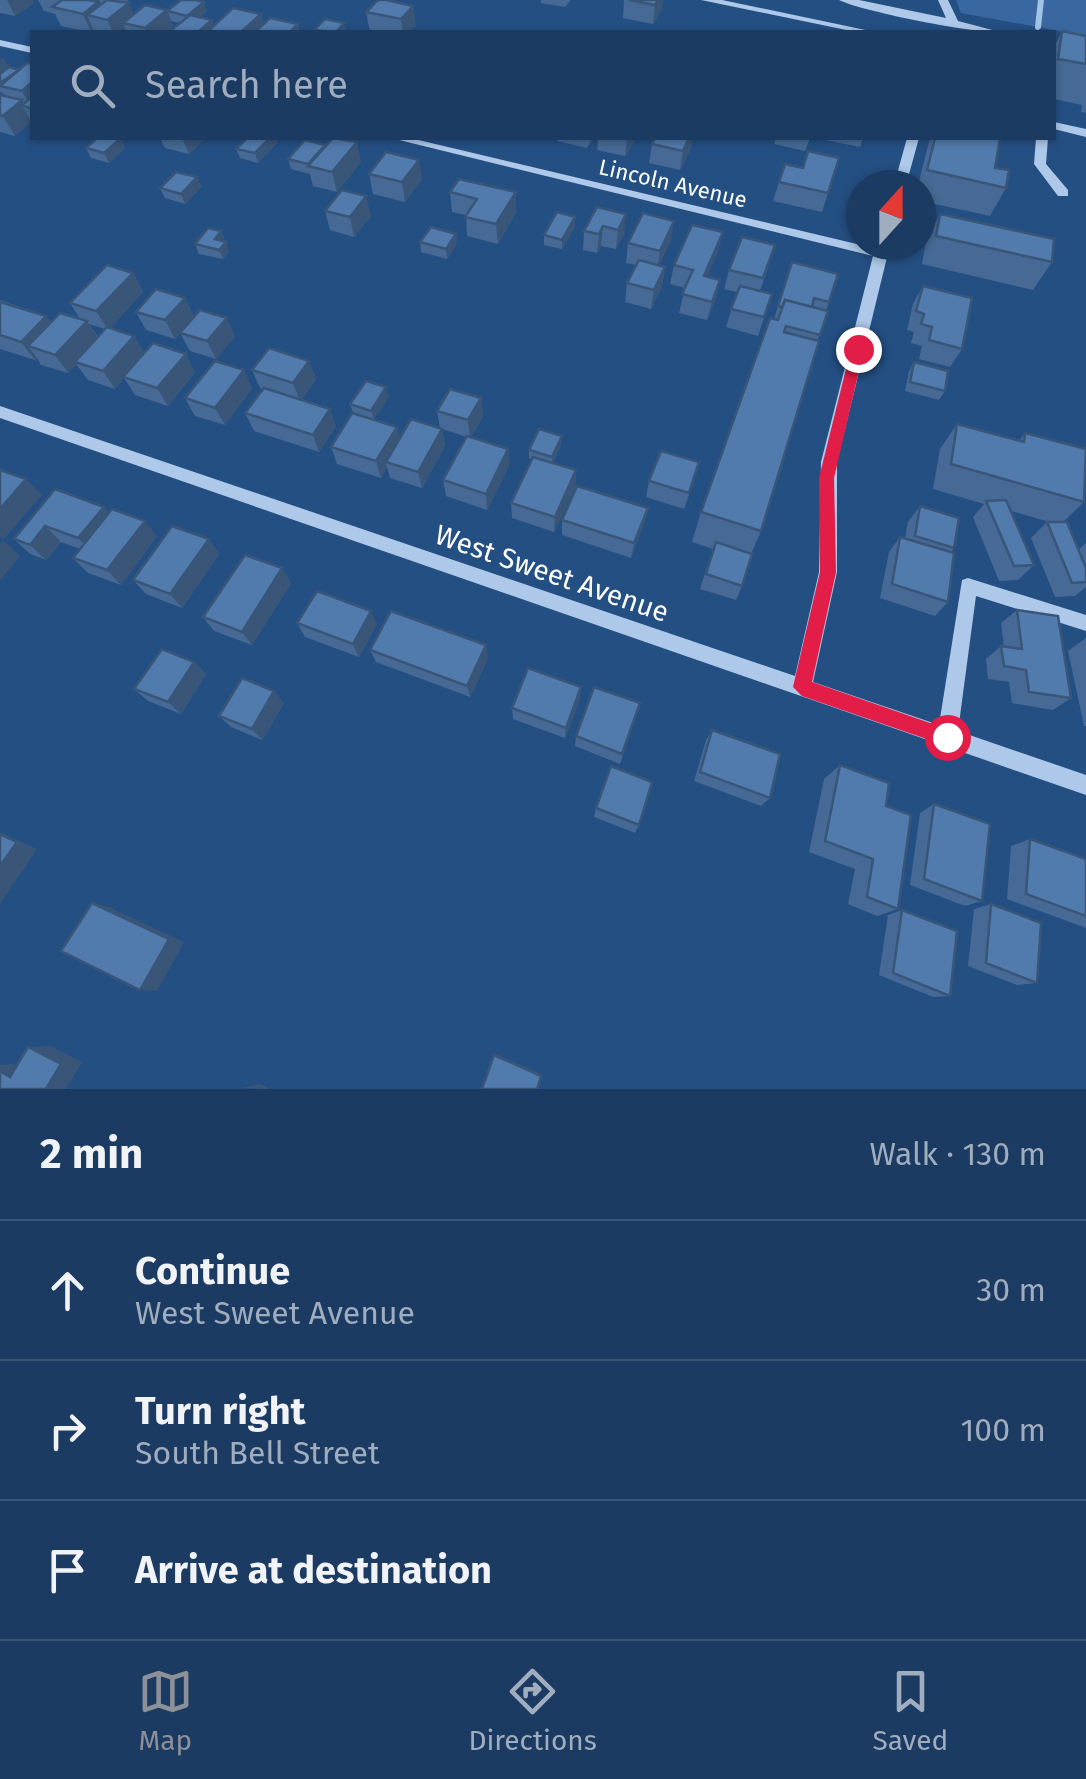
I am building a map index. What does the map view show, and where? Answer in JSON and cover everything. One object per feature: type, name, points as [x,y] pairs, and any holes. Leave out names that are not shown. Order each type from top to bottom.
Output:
[{"type":"street","points":[[706,0],[860,30]]},
{"type":"street","points":[[844,0],[950,28],[943,0]]},
{"type":"street","points":[[0,43],[30,50]]},
{"type":"street","points":[[1056,126],[1086,133]]},
{"type":"street","name":"Lincoln Avenue","points":[[406,140],[846,241]]},
{"type":"street","points":[[904,170],[911,140]]},
{"type":"street","points":[[1042,140],[1040,164],[1063,192]]},
{"type":"street","points":[[802,687],[828,572],[829,462],[879,260]]},
{"type":"street","name":"West Sweet Avenue","points":[[0,412],[1086,785]]},
{"type":"street","points":[[947,737],[968,586],[1086,622]]},
{"type":"shaded area","points":[[956,0],[1086,0],[1086,36],[1056,30],[961,13]]},
{"type":"building","points":[[62,0],[98,2],[83,14],[52,7]]},
{"type":"building","points":[[107,0],[129,3],[107,20],[87,15]]},
{"type":"building","points":[[181,0],[204,2],[187,16],[167,11]]},
{"type":"building","points":[[378,0],[413,6],[401,19],[366,12]]},
{"type":"building","points":[[629,0],[658,0],[655,5]]},
{"type":"building","points":[[145,5],[167,10],[145,28],[123,23]]},
{"type":"building","points":[[233,8],[261,14],[243,30],[209,30]]},
{"type":"building","points":[[190,15],[212,20],[200,30],[171,30]]},
{"type":"building","points":[[270,18],[298,24],[292,30],[257,30]]},
{"type":"building","points":[[325,19],[344,23],[338,30],[314,30]]},
{"type":"building","points":[[1062,31],[1086,36],[1086,64],[1058,59]]},
{"type":"building","points":[[30,64],[30,84],[22,91],[0,86]]},
{"type":"building","points":[[9,67],[19,70],[0,83],[0,74]]},
{"type":"building","points":[[0,95],[22,100],[3,116]]},
{"type":"building","points":[[95,140],[119,140],[104,153],[86,148]]},
{"type":"building","points":[[245,140],[268,140],[255,153],[236,149]]},
{"type":"building","points":[[305,140],[325,145],[308,164],[288,159]]},
{"type":"building","points":[[331,140],[357,142],[332,172],[308,166]]},
{"type":"building","points":[[654,140],[688,140],[683,151],[652,144]]},
{"type":"building","points":[[934,140],[1000,140],[995,168],[1009,170],[1006,188],[927,170]]},
{"type":"building","points":[[808,151],[839,158],[828,193],[779,182],[785,164],[803,168]]},
{"type":"building","points":[[386,152],[419,160],[402,182],[369,174]]},
{"type":"building","points":[[176,172],[197,177],[181,194],[160,188]]},
{"type":"building","points":[[459,179],[516,192],[496,224],[465,217],[477,199],[450,192]]},
{"type":"building","points":[[342,190],[366,196],[350,217],[325,211]]},
{"type":"building","points":[[597,207],[626,214],[618,230],[603,226],[599,234],[584,231]]},
{"type":"building","points":[[557,212],[575,217],[562,240],[544,235]]},
{"type":"building","points":[[643,213],[674,221],[660,251],[628,243]]},
{"type":"building","points":[[940,214],[1054,239],[1052,262],[936,236]]},
{"type":"building","points":[[692,225],[723,232],[704,276],[720,280],[712,302],[682,294],[693,270],[674,265]]},
{"type":"building","points":[[431,227],[456,234],[446,249],[420,242]]},
{"type":"building","points":[[208,228],[221,231],[215,239],[226,242],[219,250],[195,244]]},
{"type":"building","points":[[742,237],[775,245],[763,278],[729,270]]},
{"type":"building","points":[[639,260],[665,267],[654,290],[627,283]]},
{"type":"building","points":[[792,262],[838,274],[829,302],[814,298],[812,307],[785,300],[782,307],[778,306]]},
{"type":"building","points":[[107,265],[133,273],[96,311],[70,303]]},
{"type":"building","points":[[740,286],[772,294],[764,317],[731,309]]},
{"type":"building","points":[[923,286],[972,298],[962,349],[929,340],[932,327],[921,324],[924,314],[916,311]]},
{"type":"building","points":[[156,289],[185,298],[165,320],[136,312]]},
{"type":"building","points":[[785,300],[828,311],[820,335],[786,326],[784,332],[819,341],[761,531],[701,512],[770,318],[778,320]]},
{"type":"building","points":[[0,302],[46,316],[21,342],[0,335]]},
{"type":"building","points":[[200,310],[227,318],[207,341],[180,333]]},
{"type":"building","points":[[60,313],[87,321],[55,355],[28,346]]},
{"type":"building","points":[[107,327],[134,336],[103,371],[75,362]]},
{"type":"building","points":[[153,343],[186,354],[157,388],[123,377]]},
{"type":"building","points":[[269,348],[309,361],[293,383],[252,370]]},
{"type":"building","points":[[215,361],[244,370],[215,408],[185,398]]},
{"type":"building","points":[[914,362],[948,371],[945,391],[910,382]]},
{"type":"building","points":[[366,381],[386,387],[371,411],[350,404]]},
{"type":"building","points":[[264,388],[330,409],[313,435],[245,413]]},
{"type":"building","points":[[450,389],[481,398],[468,420],[437,411]]},
{"type":"building","points":[[352,413],[397,427],[376,461],[331,447]]},
{"type":"building","points":[[411,419],[442,429],[418,472],[386,462]]},
{"type":"building","points":[[957,424],[1024,442],[1025,433],[1086,449],[1084,502],[951,464]]},
{"type":"building","points":[[539,429],[562,436],[552,457],[529,450]]},
{"type":"building","points":[[467,436],[508,449],[486,494],[443,480]]},
{"type":"building","points":[[661,451],[699,462],[689,493],[649,481]]},
{"type":"building","points":[[533,457],[576,470],[555,517],[511,503]]},
{"type":"building","points":[[0,470],[26,479],[0,509]]},
{"type":"building","points":[[577,486],[648,508],[634,543],[562,520]]},
{"type":"building","points":[[55,489],[104,507],[78,538],[45,526],[30,545],[14,539]]},
{"type":"building","points":[[1006,500],[1034,565],[1014,566],[986,501]]},
{"type":"building","points":[[920,506],[959,518],[954,548],[915,536]]},
{"type":"building","points":[[112,509],[145,521],[107,570],[73,558]]},
{"type":"building","points":[[1047,522],[1067,522],[1086,568],[1086,582],[1072,583]]},
{"type":"building","points":[[172,526],[209,539],[170,594],[133,580]]},
{"type":"building","points":[[900,537],[954,553],[948,602],[892,584]]},
{"type":"building","points":[[716,542],[752,554],[742,586],[706,574]]},
{"type":"building","points":[[245,555],[282,568],[242,632],[203,617]]},
{"type":"building","points":[[317,591],[371,611],[353,644],[297,623]]},
{"type":"building","points":[[1017,610],[1058,616],[1071,698],[1029,692],[1026,670],[1004,666],[1001,646],[1022,649]]},
{"type":"building","points":[[391,611],[486,645],[467,686],[370,650]]},
{"type":"building","points":[[162,649],[194,662],[168,702],[134,689]]},
{"type":"building","points":[[528,668],[581,687],[566,728],[512,708]]},
{"type":"building","points":[[242,678],[274,691],[252,729],[219,716]]},
{"type":"building","points":[[594,687],[640,703],[622,754],[576,736]]},
{"type":"building","points":[[712,730],[780,754],[770,798],[700,772]]},
{"type":"building","points":[[840,765],[889,783],[886,806],[911,815],[898,909],[867,897],[873,859],[825,841]]},
{"type":"building","points":[[611,766],[652,782],[639,825],[596,808]]},
{"type":"building","points":[[934,804],[990,824],[982,901],[924,879]]},
{"type":"building","points":[[0,834],[17,842],[0,866]]},
{"type":"building","points":[[1030,839],[1086,859],[1086,916],[1026,894]]},
{"type":"building","points":[[92,903],[169,939],[140,990],[61,951]]},
{"type":"building","points":[[991,904],[1041,923],[1037,983],[986,963]]},
{"type":"building","points":[[902,910],[957,931],[950,996],[893,973]]},
{"type":"building","points":[[28,1047],[61,1064],[46,1089],[0,1089],[0,1071],[10,1077]]},
{"type":"building","points":[[494,1055],[541,1076],[537,1089],[482,1089]]},
{"type":"waterway","points":[[1038,27],[1041,0]]},
{"type":"route","points":[[858,349],[826,478],[828,572],[802,687],[947,737]]}]
